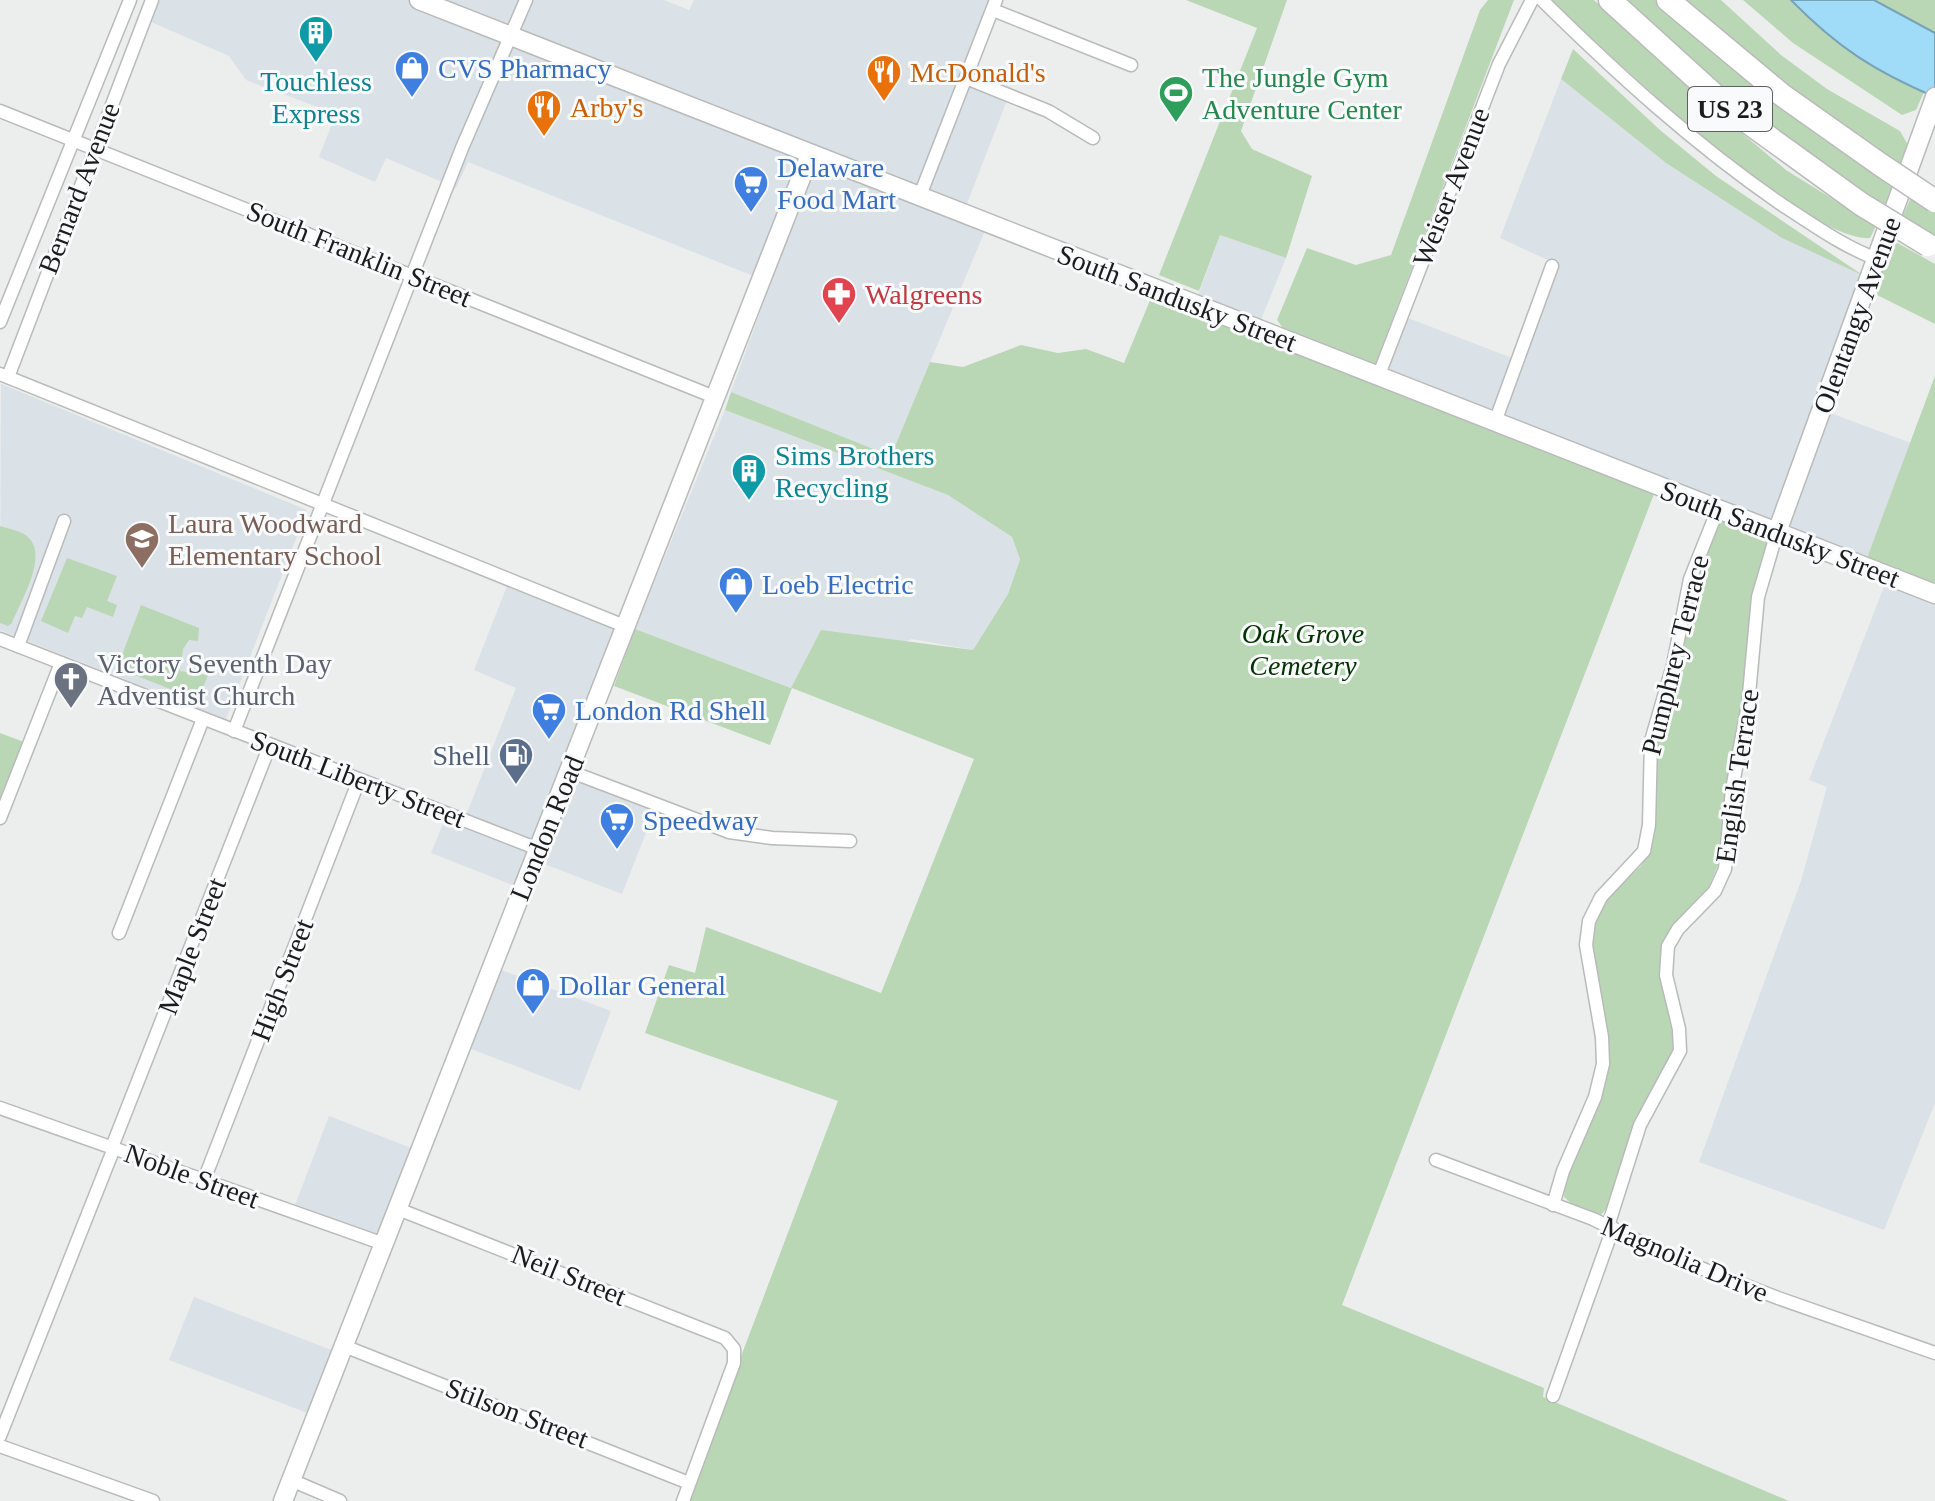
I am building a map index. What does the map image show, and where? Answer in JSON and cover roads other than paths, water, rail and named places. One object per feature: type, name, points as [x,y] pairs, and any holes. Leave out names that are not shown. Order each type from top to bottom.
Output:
[{"type":"highway","name":"US 23","points":[[1610,0],[1731,110],[1861,204],[1932,247]]},
{"type":"highway","name":"US 23","points":[[1668,0],[1782,95],[1935,201]]},
{"type":"street","name":"Bernard Avenue","points":[[0,322],[130,0]]},
{"type":"street","name":"Bernard Avenue","points":[[4,376],[152,0]]},
{"type":"street","name":"South Sandusky Street","points":[[419,0],[1935,594]]},
{"type":"street","points":[[234,731],[412,276],[526,0]]},
{"type":"street","name":"Weiser Avenue","points":[[1378,377],[1499,64],[1532,0]]},
{"type":"street","points":[[1542,0],[1641,95],[1715,156],[1840,242],[1877,259]]},
{"type":"street","points":[[919,198],[994,5],[1131,65]]},
{"type":"street","points":[[966,78],[1048,111],[1093,138]]},
{"type":"street","name":"Olentangy Avenue","points":[[1777,532],[1877,259],[1928,138],[1932,104]]},
{"type":"street","name":"South Franklin Street","points":[[0,111],[717,398]]},
{"type":"street","name":"London Road","points":[[283,1501],[810,155]]},
{"type":"street","points":[[1495,422],[1552,266]]},
{"type":"street","points":[[4,376],[627,627]]},
{"type":"street","name":"Pumphrey Terrace","points":[[1553,1205],[1563,1171],[1595,1097],[1603,1064],[1602,1037],[1586,945],[1589,921],[1601,897],[1644,851],[1649,825],[1647,781],[1651,741],[1673,665],[1690,579],[1718,509]]},
{"type":"street","points":[[18,646],[64,521]]},
{"type":"street","name":"English Terrace","points":[[1553,1396],[1610,1227],[1640,1125],[1680,1051],[1666,975],[1668,946],[1678,929],[1715,891],[1725,869],[1734,774],[1748,705],[1758,597],[1777,532]]},
{"type":"street","name":"South Liberty Street","points":[[0,639],[538,849]]},
{"type":"street","points":[[0,818],[61,663]]},
{"type":"street","points":[[119,933],[203,719]]},
{"type":"street","name":"Maple Street","points":[[0,1436],[270,745]]},
{"type":"street","points":[[569,771],[729,832],[772,838],[850,841]]},
{"type":"street","name":"High Street","points":[[204,1180],[359,780]]},
{"type":"street","name":"Noble Street","points":[[0,1108],[384,1244]]},
{"type":"street","name":"Magnolia Drive","points":[[1436,1160],[1610,1227],[1667,1255],[1778,1298],[1935,1353]]},
{"type":"street","name":"Neil Street","points":[[398,1209],[718,1334],[734,1349],[734,1363],[689,1483]]},
{"type":"street","name":"Stilson Street","points":[[344,1346],[689,1483]]},
{"type":"street","points":[[0,1446],[153,1501]]},
{"type":"street","points":[[291,1480],[340,1501]]},
{"type":"street","points":[[683,1501],[689,1483]]},
{"type":"water","points":[[1791,0],[1874,0],[1935,33],[1935,97],[1857,56]]},
{"type":"place","name":"Touchless Express","points":[[316,64]]},
{"type":"place","name":"CVS Pharmacy","points":[[412,99]]},
{"type":"place","name":"McDonald's","points":[[884,103]]},
{"type":"place","name":"The Jungle Gym Adventure Center","points":[[1176,124]]},
{"type":"place","name":"Arby's","points":[[544,138]]},
{"type":"place","name":"Delaware Food Mart","points":[[751,214]]},
{"type":"place","name":"Walgreens","points":[[839,325]]},
{"type":"place","name":"Sims Brothers Recycling","points":[[749,502]]},
{"type":"place","name":"Laura Woodward Elementary School","points":[[142,570]]},
{"type":"place","name":"Loeb Electric","points":[[736,615]]},
{"type":"place","name":"Victory Seventh Day Adventist Church","points":[[71,710]]},
{"type":"place","name":"London Rd Shell","points":[[549,741]]},
{"type":"place","name":"Shell","points":[[516,786]]},
{"type":"place","name":"Speedway","points":[[617,851]]},
{"type":"place","name":"Dollar General","points":[[533,1016]]},
{"type":"park label","name":"Oak Grove Cemetery","points":[[1303,649]]}]
